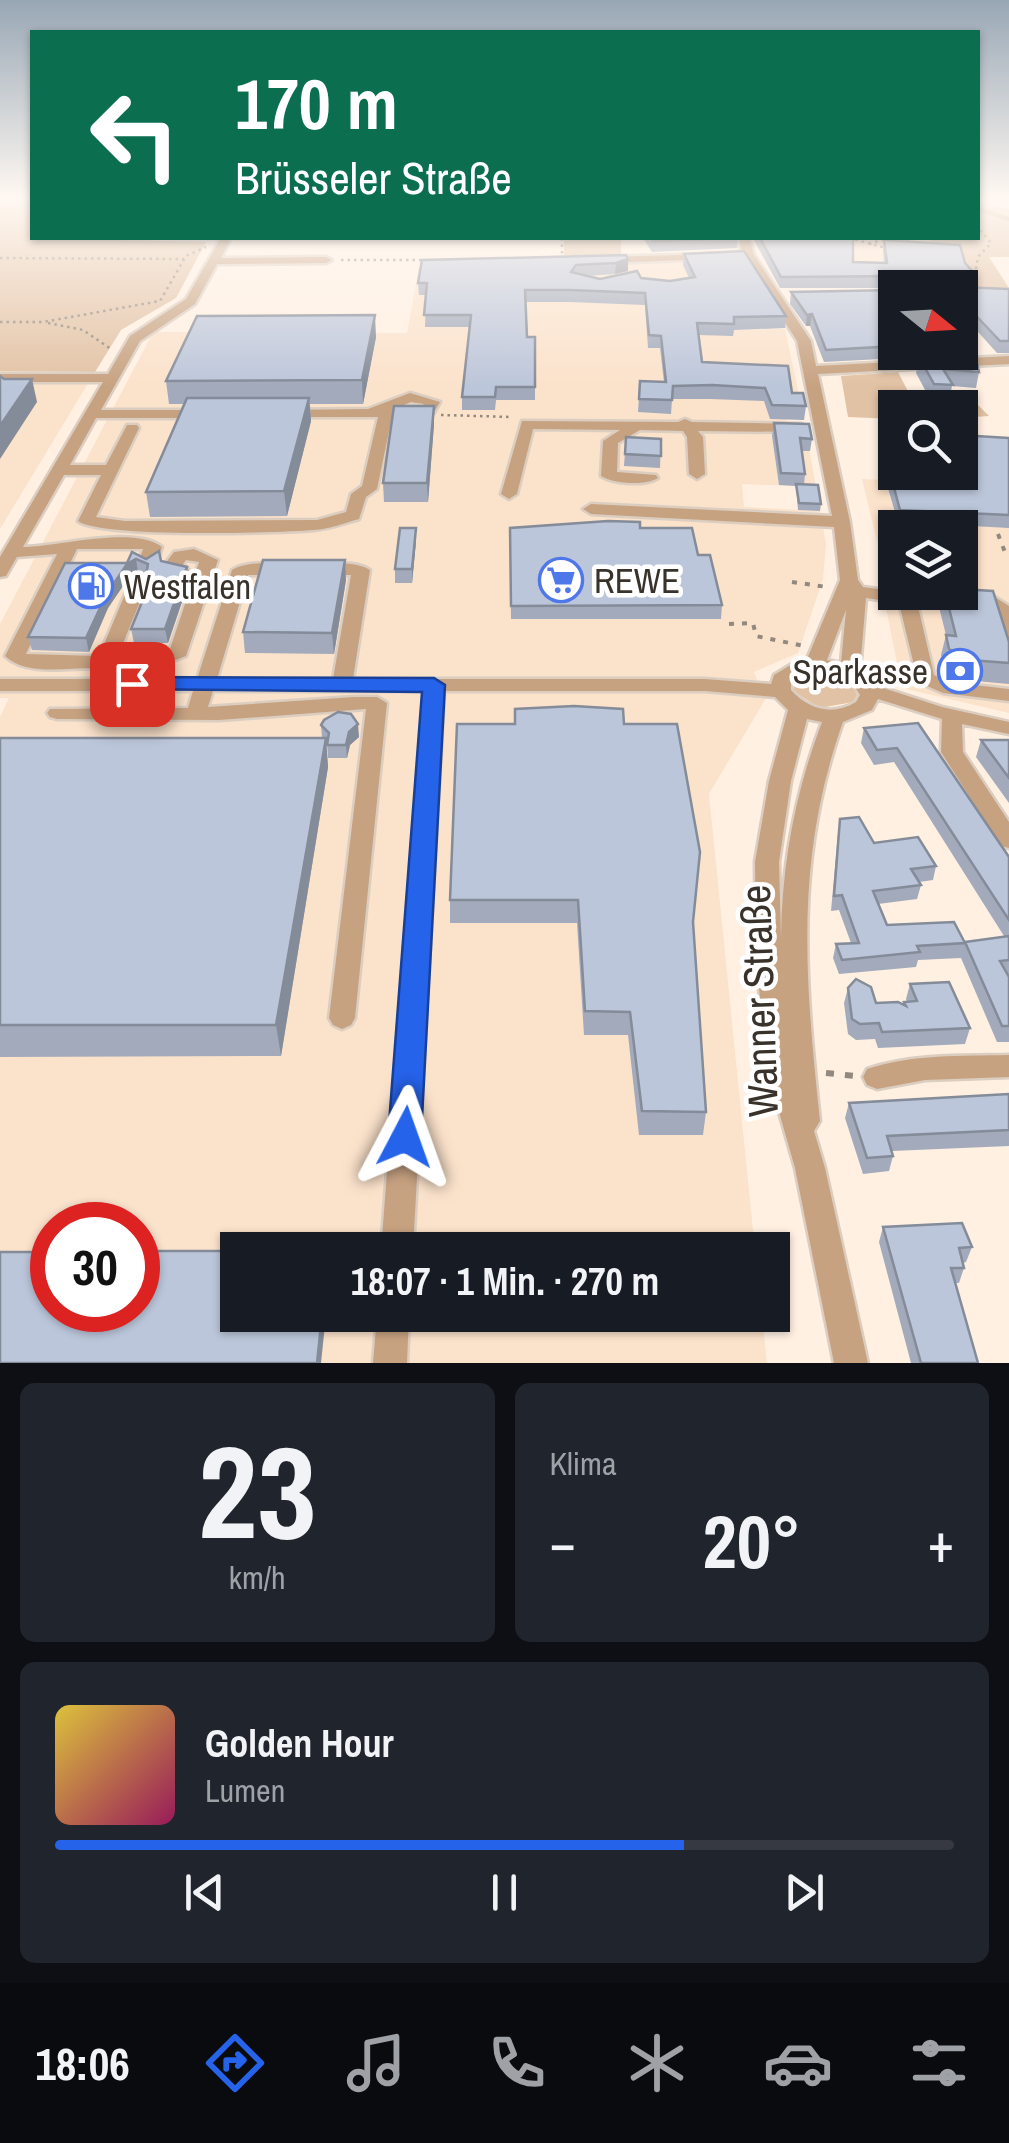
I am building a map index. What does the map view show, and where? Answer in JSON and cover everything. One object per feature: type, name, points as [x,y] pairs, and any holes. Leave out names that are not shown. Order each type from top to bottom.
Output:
[{"type":"street","points":[[4,562],[141,331],[191,301],[209,260]]},
{"type":"street","points":[[318,260],[326,260]]},
{"type":"street","points":[[632,260],[640,275]]},
{"type":"street","points":[[562,262],[641,260]]},
{"type":"street","points":[[665,275],[659,265],[678,265],[679,260]]},
{"type":"street","points":[[751,260],[802,336],[812,370],[842,522],[849,587],[850,672]]},
{"type":"street","points":[[775,296],[792,296]]},
{"type":"street","points":[[812,370],[1009,360]]},
{"type":"street","points":[[0,378],[111,378]]},
{"type":"street","points":[[132,428],[86,521],[124,526],[331,524],[353,515],[359,494],[369,489],[378,413],[272,414]]},
{"type":"street","points":[[91,414],[212,414]]},
{"type":"street","points":[[509,494],[527,424],[635,428],[685,422],[823,429]]},
{"type":"street","points":[[685,422],[694,436],[698,474]]},
{"type":"street","points":[[635,428],[610,440],[609,476],[650,478]]},
{"type":"street","points":[[59,470],[110,470]]},
{"type":"street","points":[[591,508],[842,522]]},
{"type":"street","points":[[4,562],[71,544],[150,545],[143,572],[96,684]]},
{"type":"street","points":[[71,544],[16,656],[29,662],[107,658],[144,654],[158,643]]},
{"type":"street","points":[[107,658],[160,660],[179,652],[210,560],[194,554],[180,556],[173,565],[184,574]]},
{"type":"street","points":[[196,714],[241,570],[362,570],[342,685]]},
{"type":"street","points":[[849,587],[878,593]]},
{"type":"street","points":[[787,693],[794,668],[819,656],[849,587]]},
{"type":"street","points":[[978,599],[1000,606],[1009,636]]},
{"type":"street","points":[[910,610],[925,678],[943,688],[1009,695]]},
{"type":"street","points":[[819,656],[850,672],[867,698]]},
{"type":"street","points":[[0,684],[706,685],[787,693],[834,717],[867,698],[1009,728]]},
{"type":"street","points":[[399,1232],[434,685]]},
{"type":"street","name":"Wanner Straße","points":[[787,693],[780,781],[767,862],[769,957],[781,1070],[810,1168],[851,1363]]},
{"type":"street","points":[[57,713],[250,714],[335,702],[377,702],[342,1018]]},
{"type":"street","points":[[945,714],[952,752],[1009,840]]},
{"type":"street","name":"Wanner Straße","points":[[810,1168],[791,960],[794,869],[809,786],[834,717]]},
{"type":"street","points":[[877,1077],[925,1069],[1009,1066]]},
{"type":"street","points":[[390,1363],[392,1332]]},
{"type":"path","points":[[0,322],[44,322],[160,301],[184,260]]},
{"type":"path","points":[[326,260],[439,260]]},
{"type":"path","points":[[976,269],[978,260]]},
{"type":"path","points":[[44,322],[83,330],[111,348]]},
{"type":"path","points":[[998,534],[1006,555]]},
{"type":"path","points":[[792,582],[849,587]]},
{"type":"path","points":[[729,624],[753,624],[756,636],[819,656]]},
{"type":"path","points":[[801,1071],[877,1077]]},
{"type":"shaded area","points":[[0,260],[197,260],[176,298],[121,330],[95,372],[0,371]]},
{"type":"shaded area","points":[[566,260],[734,260],[718,330],[785,329],[803,414],[786,413],[790,442],[808,443],[816,487],[742,484],[744,507],[820,511],[826,544],[823,579],[798,653],[754,672],[765,700],[709,794],[753,1232],[220,1232],[220,1332],[764,1332],[767,1363],[0,1363],[0,717],[9,698],[0,698],[0,624],[155,332],[407,333],[420,261]]},
{"type":"shaded area","points":[[765,260],[950,260],[959,270]]},
{"type":"shaded area","points":[[939,260],[991,260],[1009,288],[978,288],[978,270],[957,270]]},
{"type":"shaded area","points":[[0,371],[95,372],[0,529]]},
{"type":"shaded area","points":[[898,372],[907,390],[878,390],[878,418],[848,417],[841,376]]},
{"type":"shaded area","points":[[978,405],[989,416],[978,417]]},
{"type":"shaded area","points":[[862,479],[878,480],[878,490],[978,490],[978,485],[1009,486],[1009,713],[902,688],[886,610],[978,610],[978,510],[878,510],[878,545]]},
{"type":"shaded area","points":[[828,672],[850,681],[857,695],[853,702],[820,708],[793,691],[796,677]]},
{"type":"building","points":[[422,260],[438,260],[626,260],[576,265],[571,272],[600,279],[637,271],[641,278],[670,281],[695,277],[687,260],[750,260],[786,316],[734,317],[734,324],[697,323],[702,362],[788,366],[792,393],[803,393],[806,406],[772,405],[765,388],[712,385],[673,386],[672,400],[639,399],[640,381],[666,382],[661,336],[649,335],[645,293],[570,290],[525,290],[527,337],[535,337],[535,387],[496,387],[495,397],[462,397],[471,315],[424,315],[427,283],[418,283]]},
{"type":"building","points":[[772,260],[887,263],[887,260],[964,260],[971,270],[878,270],[878,276],[781,277]]},
{"type":"building","points":[[978,288],[1009,289],[1009,341],[1000,341],[978,318]]},
{"type":"building","points":[[878,290],[878,347],[826,350],[812,314],[807,315],[791,292]]},
{"type":"building","points":[[375,315],[362,380],[166,381],[197,316]]},
{"type":"building","points":[[926,370],[944,370],[953,385],[934,384]]},
{"type":"building","points":[[0,376],[32,379],[0,426]]},
{"type":"building","points":[[187,398],[309,398],[284,491],[146,492]]},
{"type":"building","points":[[394,406],[434,406],[427,483],[383,483]]},
{"type":"building","points":[[774,423],[809,424],[812,439],[800,438],[805,474],[781,473]]},
{"type":"building","points":[[978,436],[1009,438],[1009,515],[978,514],[978,510],[900,510],[895,490],[978,490]]},
{"type":"building","points":[[626,437],[661,439],[661,456],[625,454]]},
{"type":"building","points":[[796,484],[818,485],[821,504],[799,503]]},
{"type":"building","points":[[640,522],[640,528],[692,528],[698,555],[710,555],[722,605],[511,606],[510,528]]},
{"type":"building","points":[[400,528],[416,528],[412,569],[395,569]]},
{"type":"building","points":[[159,551],[161,561],[187,567],[165,629],[131,629],[151,580],[145,580],[148,564],[136,559],[127,564],[106,595],[86,638],[28,637],[65,563],[127,563],[132,552],[146,559]]},
{"type":"building","points":[[263,560],[345,560],[332,633],[243,632]]},
{"type":"building","points":[[978,590],[993,591],[1009,642],[1009,663],[970,660],[949,649],[946,635],[956,636],[950,610],[978,610]]},
{"type":"building","points":[[515,709],[623,709],[624,724],[677,724],[700,852],[693,922],[706,1112],[642,1111],[630,1012],[585,1011],[578,900],[450,900],[457,724],[515,724]]},
{"type":"building","points":[[338,712],[351,714],[358,724],[349,732],[346,745],[327,745],[329,733],[321,725]]},
{"type":"building","points":[[918,723],[1009,857],[1009,920],[897,748],[877,750],[864,728]]},
{"type":"building","points":[[0,738],[326,738],[276,1025],[0,1025]]},
{"type":"building","points":[[981,740],[1009,740],[1009,778]]},
{"type":"building","points":[[859,817],[874,843],[918,837],[936,866],[911,869],[921,885],[873,891],[887,925],[954,922],[965,943],[917,946],[920,952],[842,960],[836,944],[859,943],[842,895],[834,896],[840,819]]},
{"type":"building","points":[[1009,936],[1009,960],[1000,961],[1009,977],[1009,1026],[1002,1026],[965,942]]},
{"type":"building","points":[[856,979],[871,987],[876,1003],[898,1002],[906,1006],[904,1002],[917,1001],[910,984],[949,982],[970,1028],[882,1032],[879,1023],[860,1024],[852,1019],[848,988]]},
{"type":"building","points":[[1009,1094],[1009,1130],[887,1136],[893,1156],[867,1158],[849,1103]]},
{"type":"building","points":[[962,1223],[972,1247],[959,1248],[964,1268],[951,1268],[978,1363],[921,1363],[883,1227]]},
{"type":"building","points":[[160,1251],[220,1251],[220,1332],[320,1332],[317,1363],[0,1363],[0,1252],[30,1252],[30,1332],[160,1332]]},
{"type":"place","name":"REWE","points":[[561,580]]},
{"type":"place","name":"Westfalen","points":[[91,586]]},
{"type":"place","name":"Sparkasse","points":[[960,671]]},
{"type":"route","points":[[132,684],[434,685],[405,1137]]}]
